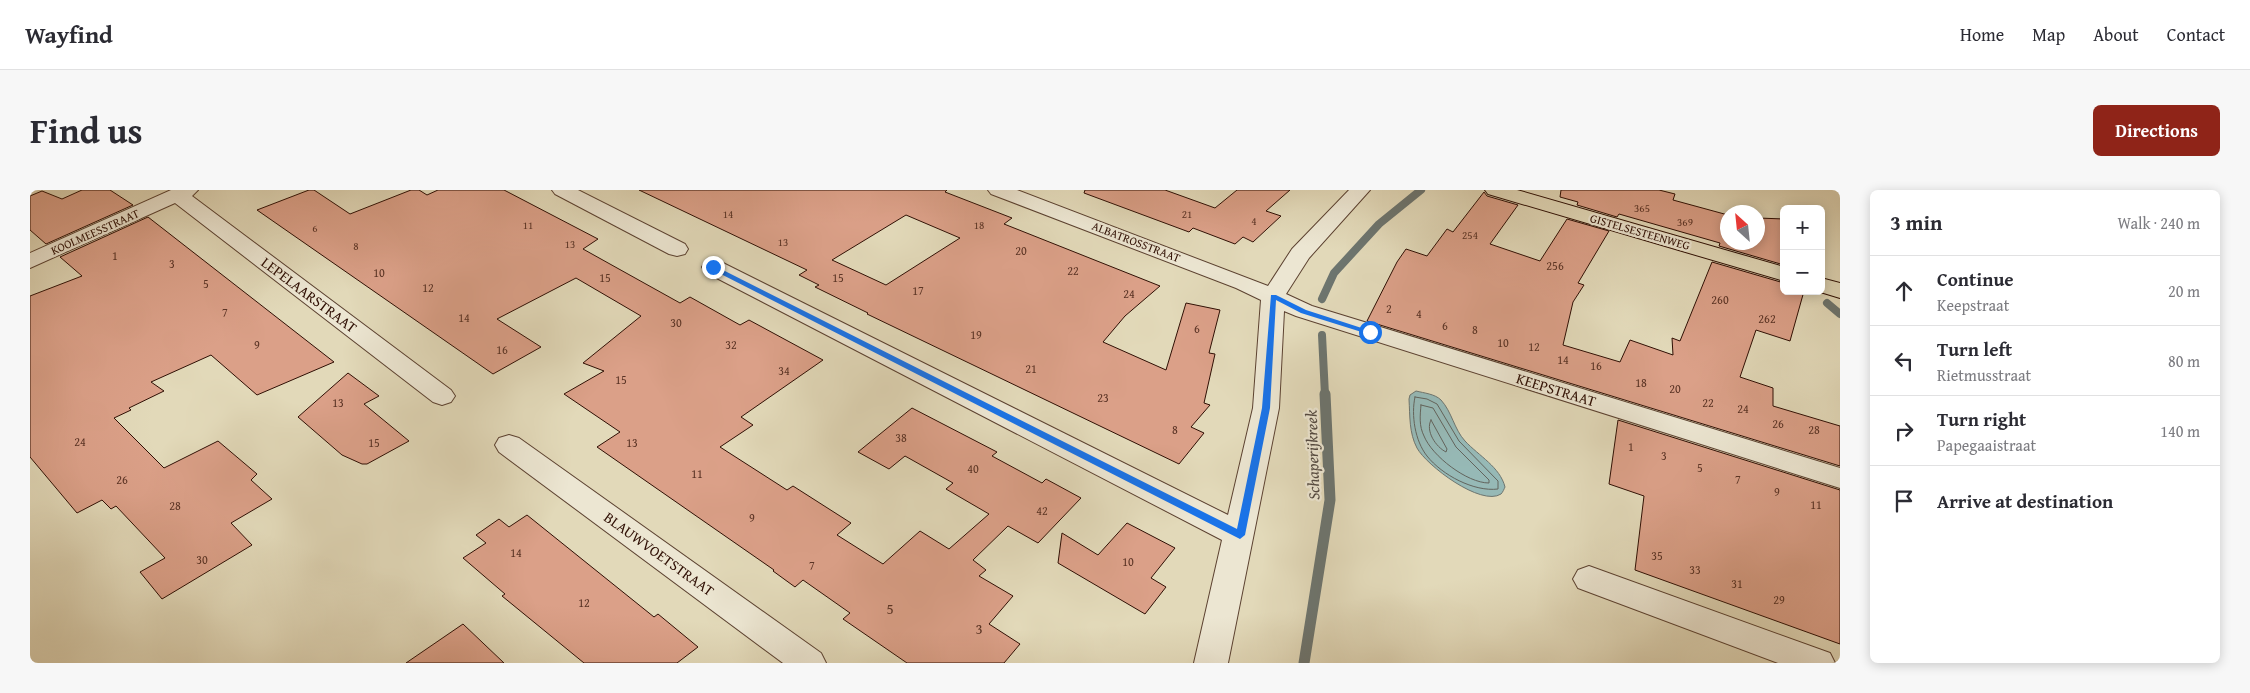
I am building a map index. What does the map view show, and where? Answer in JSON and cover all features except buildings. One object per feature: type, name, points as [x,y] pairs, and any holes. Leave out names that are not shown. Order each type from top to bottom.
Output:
[{"type":"main road","name":"GISTELSESTEENWEG","points":[[1495,190],[1780,273]]},
{"type":"main road","points":[[1825,286],[1840,291]]},
{"type":"street","points":[[562,190],[677,249]]},
{"type":"street","name":"ALBATROSSTRAAT","points":[[998,190],[1273,296]]},
{"type":"street","points":[[1212,663],[1266,408],[1273,296],[1300,254],[1360,190]]},
{"type":"street","name":"KOOLMEESSTRAAT","points":[[30,261],[181,193]]},
{"type":"street","name":"LEPELAARSTRAAT","points":[[181,193],[185,200],[442,396]]},
{"type":"street","points":[[713,267],[1240,535]]},
{"type":"street","name":"KEEPSTRAAT","points":[[1273,296],[1304,311],[1840,478]]},
{"type":"street","name":"BLAUWVOETSTRAAT","points":[[509,446],[810,663]]},
{"type":"street","points":[[1589,579],[1818,663]]},
{"type":"water","points":[[1416,391],[1433,395],[1441,400],[1461,436],[1499,473],[1505,487],[1501,494],[1492,496],[1481,495],[1468,490],[1442,473],[1422,455],[1414,442],[1410,424],[1409,399],[1410,395]]},
{"type":"waterway","name":"Schaperijkreek","points":[[1322,299],[1334,273],[1379,224],[1421,190]]},
{"type":"waterway","points":[[1827,303],[1840,314]]},
{"type":"waterway","name":"Schaperijkreek","points":[[1322,335],[1325,395]]},
{"type":"waterway","name":"Schaperijkreek","points":[[1304,663],[1330,500],[1325,394]]},
{"type":"route","points":[[713,267],[1240,535],[1266,408],[1273,296],[1304,311],[1370,332]]}]
